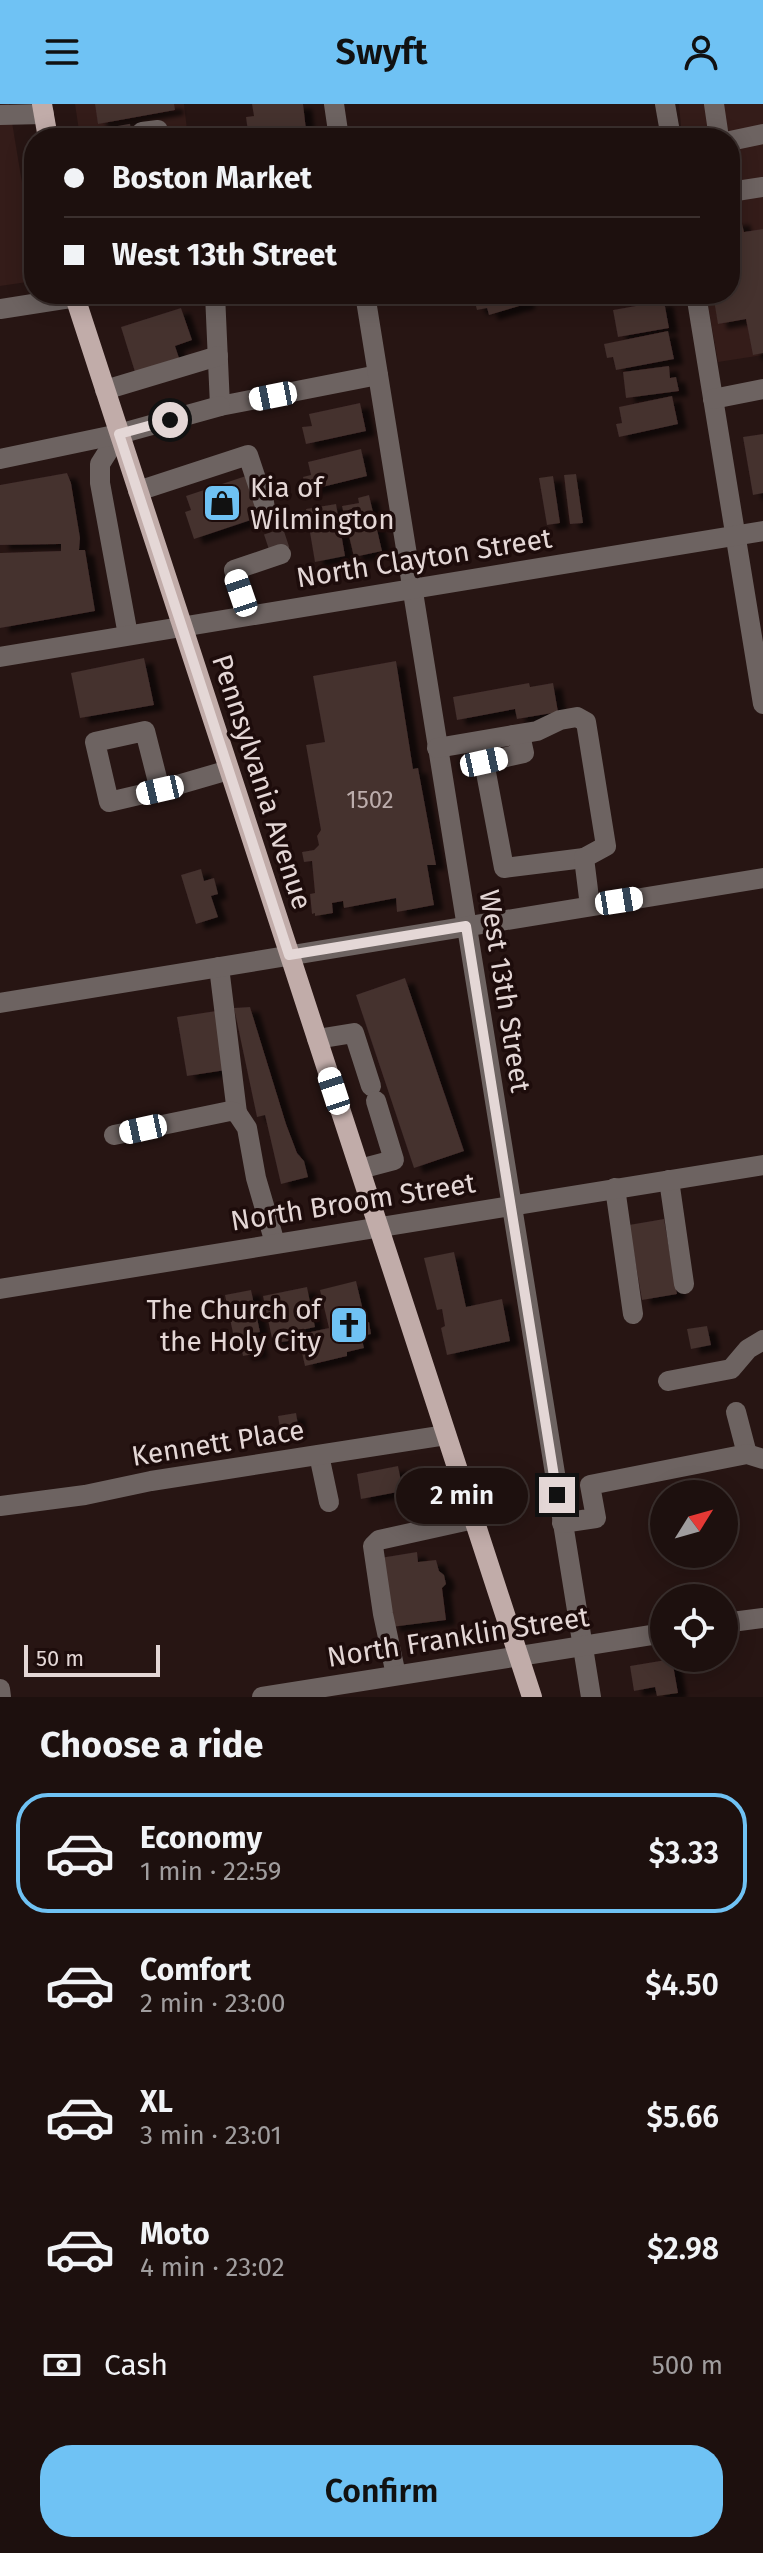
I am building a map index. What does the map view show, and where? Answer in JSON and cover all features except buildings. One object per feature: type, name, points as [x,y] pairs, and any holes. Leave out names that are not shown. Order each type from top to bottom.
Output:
[{"type":"main road","name":"Pennsylvania Avenue","points":[[77,304],[532,1697]]},
{"type":"street","points":[[334,104],[338,128]]},
{"type":"street","points":[[665,104],[669,128]]},
{"type":"street","points":[[714,104],[718,128]]},
{"type":"street","points":[[0,115],[43,109]]},
{"type":"street","points":[[740,139],[763,134]]},
{"type":"street","points":[[740,190],[763,187]]},
{"type":"street","points":[[0,309],[28,304]]},
{"type":"street","points":[[215,304],[220,406]]},
{"type":"street","name":"West 13th Street","points":[[367,304],[591,1697]]},
{"type":"street","points":[[698,304],[763,704]]},
{"type":"street","points":[[105,390],[218,356]]},
{"type":"street","points":[[0,459],[119,434],[220,406],[378,375]]},
{"type":"street","points":[[713,399],[763,389]]},
{"type":"street","points":[[119,434],[100,464],[100,483],[128,635]]},
{"type":"street","points":[[138,491],[248,455],[264,503]]},
{"type":"street","name":"North Clayton Street","points":[[0,657],[763,531]]},
{"type":"street","points":[[249,615],[234,570],[281,554]]},
{"type":"street","points":[[437,748],[537,731],[560,720],[577,717],[586,722],[606,846],[584,858],[504,868],[484,762],[524,753],[522,744],[514,735]]},
{"type":"street","points":[[160,790],[229,770]]},
{"type":"street","points":[[584,858],[590,906]]},
{"type":"street","points":[[0,1003],[763,878]]},
{"type":"street","points":[[219,967],[237,1113],[247,1128],[256,1178],[275,1243]]},
{"type":"street","points":[[317,1039],[354,1033],[394,1160],[360,1169]]},
{"type":"street","points":[[114,1135],[230,1111],[237,1113]]},
{"type":"street","name":"North Broom Street","points":[[0,1289],[763,1165]]},
{"type":"street","points":[[669,1180],[684,1284]]},
{"type":"street","points":[[615,1188],[633,1314]]},
{"type":"street","points":[[668,1381],[731,1369],[748,1349],[763,1340]]},
{"type":"street","points":[[562,1523],[596,1518],[590,1485],[755,1456],[736,1412]]},
{"type":"street","name":"Kennett Place","points":[[0,1506],[85,1495],[151,1481],[446,1435]]},
{"type":"street","points":[[319,1455],[329,1502]]},
{"type":"street","points":[[557,1495],[591,1489]]},
{"type":"street","points":[[396,1675],[373,1546],[379,1540],[474,1519]]},
{"type":"street","points":[[738,1621],[763,1618]]},
{"type":"street","name":"North Franklin Street","points":[[262,1697],[650,1635]]},
{"type":"street","points":[[0,1689],[1,1697]]},
{"type":"shaded area","points":[[0,104],[9,104],[24,195],[24,282],[0,286]]},
{"type":"shaded area","points":[[75,104],[184,104],[187,128],[143,128],[142,121],[79,128]]},
{"type":"shaded area","points":[[679,104],[763,104],[763,355],[718,362],[708,304],[740,304],[740,128],[681,128]]},
{"type":"tunnel","points":[[264,503],[281,554]]},
{"type":"place","name":"Kia of Wilmington","points":[[222,503]]},
{"type":"place","name":"The Church of the Holy City","points":[[349,1325]]},
{"type":"route","points":[[170,420],[119,434],[289,955],[466,926],[557,1495]]}]
